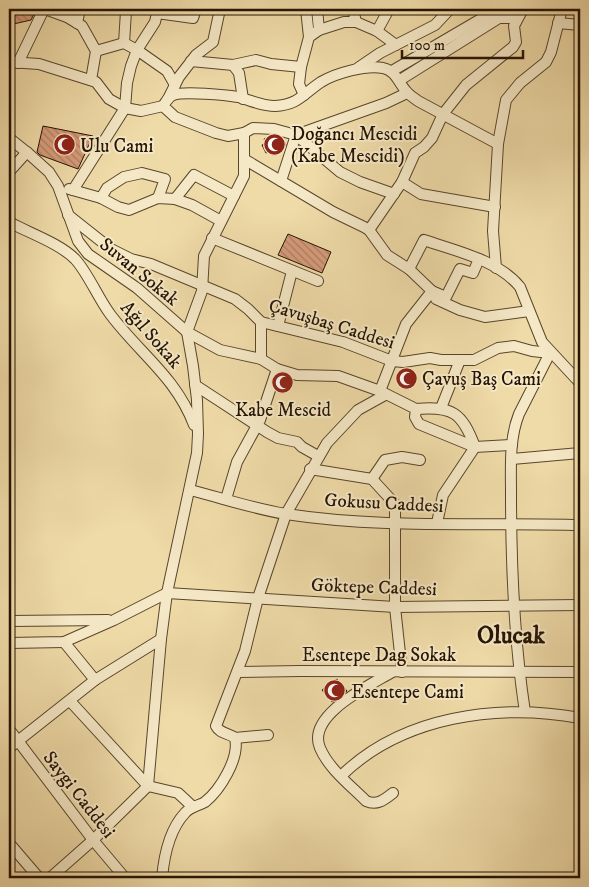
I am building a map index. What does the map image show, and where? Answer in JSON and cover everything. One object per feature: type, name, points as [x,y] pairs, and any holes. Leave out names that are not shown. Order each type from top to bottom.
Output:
[{"type":"street","points":[[91,80],[96,51],[82,26],[67,17],[45,9],[13,62],[39,64],[96,82],[109,99],[124,108],[141,111],[165,102],[174,95],[184,94],[237,97],[270,106],[284,106],[294,103],[334,75],[355,70],[382,68],[392,71],[400,80],[407,93],[418,101],[498,144]]},
{"type":"street","points":[[77,23],[80,9]]},
{"type":"street","points":[[124,9],[126,11],[124,43]]},
{"type":"street","points":[[73,190],[124,108],[127,83],[138,50],[155,22],[157,13],[193,18],[196,9]]},
{"type":"street","points":[[165,102],[191,61],[213,42],[220,9]]},
{"type":"street","points":[[304,95],[299,84],[301,66],[310,38],[306,9]]},
{"type":"street","points":[[317,9],[319,30]]},
{"type":"street","points":[[353,9],[356,22]]},
{"type":"street","points":[[378,32],[388,9]]},
{"type":"street","points":[[355,70],[380,53],[435,25],[450,9]]},
{"type":"street","points":[[392,71],[498,9]]},
{"type":"street","points":[[369,230],[402,182],[415,152],[424,147],[432,138],[443,114],[466,85],[513,47],[516,42],[514,26],[523,9]]},
{"type":"street","points":[[496,268],[493,231],[498,144],[506,100],[520,84],[546,62],[551,52],[562,9]]},
{"type":"street","points":[[400,80],[499,18],[517,18]]},
{"type":"street","points":[[310,38],[319,30],[344,22],[356,22],[378,32],[396,45]]},
{"type":"street","points":[[558,23],[580,25]]},
{"type":"street","points":[[96,51],[124,43],[138,50],[167,71],[175,85]]},
{"type":"street","points":[[191,61],[233,64],[256,60],[271,64],[301,66]]},
{"type":"street","points":[[233,64],[239,73],[243,99]]},
{"type":"street","points":[[296,135],[386,104],[407,93]]},
{"type":"street","points":[[165,102],[175,117],[216,133],[228,136],[244,133],[252,128],[296,135],[340,172],[360,182],[394,194]]},
{"type":"street","points":[[50,878],[93,840],[148,786],[167,593],[197,453],[198,434],[194,366],[187,332],[202,291],[204,256],[244,176],[244,133]]},
{"type":"street","points":[[281,181],[296,135]]},
{"type":"street","name":"Suvan Sokak","points":[[9,138],[49,172],[58,186],[78,241],[95,259],[137,288],[187,332],[220,350],[261,358]]},
{"type":"street","points":[[9,172],[13,160],[27,152]]},
{"type":"street","points":[[244,159],[369,230],[387,255],[409,269],[430,293],[460,310],[485,317],[529,310]]},
{"type":"street","points":[[101,198],[107,188],[124,176],[142,173],[165,179],[158,198]]},
{"type":"street","points":[[175,199],[194,176],[234,196]]},
{"type":"street","points":[[402,182],[421,194],[495,207]]},
{"type":"street","points":[[58,186],[101,198],[118,208],[129,210],[158,198],[175,199],[192,205],[221,221]]},
{"type":"street","name":"Çavuşbaş Caddesi","points":[[68,215],[111,249],[131,259],[150,264],[235,299],[261,322],[343,342],[392,361],[403,362],[430,358],[474,360],[498,348],[514,346],[550,353]]},
{"type":"street","points":[[9,222],[63,250],[76,260],[85,250]]},
{"type":"street","points":[[212,238],[318,282]]},
{"type":"street","points":[[409,269],[424,240],[479,259],[496,268],[515,281],[520,287],[542,342],[550,353],[580,382]]},
{"type":"street","points":[[430,293],[446,297],[460,269],[473,273],[479,259]]},
{"type":"street","name":"Ağıl Sokak","points":[[76,260],[109,313],[169,379],[188,408],[198,434]]},
{"type":"street","points":[[278,326],[292,271]]},
{"type":"street","points":[[268,735],[235,738],[232,735],[221,732],[216,726],[245,651],[258,598],[286,514],[310,469],[327,443],[358,410],[382,393],[406,324],[430,293]]},
{"type":"street","points":[[261,322],[261,358],[277,369],[298,374],[338,376],[416,409],[441,408],[458,416],[470,433],[475,447]]},
{"type":"street","points":[[525,712],[519,672],[514,606],[511,523],[512,445],[515,424],[519,414],[550,353]]},
{"type":"street","points":[[441,408],[460,360]]},
{"type":"street","points":[[226,499],[237,462],[257,426],[277,369]]},
{"type":"street","points":[[195,385],[257,426],[278,438],[297,442],[318,456]]},
{"type":"street","points":[[416,409],[415,417],[419,424],[475,447],[512,445]]},
{"type":"street","points":[[437,524],[443,495],[475,447]]},
{"type":"street","points":[[512,459],[580,453]]},
{"type":"street","points":[[372,479],[384,460],[402,457],[420,460]]},
{"type":"street","points":[[310,469],[372,479],[395,504],[397,672],[341,704],[325,719],[319,728],[318,739],[320,748],[326,758],[366,801],[380,802],[393,793]]},
{"type":"street","name":"Gokusu Caddesi","points":[[190,490],[286,514],[395,524],[511,523],[580,525]]},
{"type":"street","points":[[9,643],[64,642],[114,620],[167,593]]},
{"type":"street","name":"Göktepe Caddesi","points":[[167,593],[395,607],[580,605]]},
{"type":"street","points":[[9,621],[67,622],[114,620]]},
{"type":"street","points":[[12,744],[95,680],[161,639]]},
{"type":"street","points":[[64,642],[95,680]]},
{"type":"street","name":"Esentepe Dag Sokak","points":[[238,672],[580,672]]},
{"type":"street","points":[[70,700],[148,786],[178,793],[193,807]]},
{"type":"street","points":[[341,776],[368,752],[385,742],[412,731],[453,719],[488,714],[525,712],[560,714],[580,718]]},
{"type":"street","name":"Saygi Caddesi","points":[[9,730],[12,744],[125,878]]},
{"type":"street","points":[[162,878],[164,855],[174,832],[185,812],[204,803],[219,788],[233,762],[236,745],[235,738]]},
{"type":"street","points":[[9,842],[39,878]]},
{"type":"building","points":[[9,9],[36,10],[31,20],[9,25]]},
{"type":"building","name":"Ulu Cami","points":[[43,126],[93,136],[78,169],[40,155],[37,152]]},
{"type":"building","name":"Doğancı Mescidi (Kabe Mescidi)","points":[[270,136],[283,139],[286,145],[280,146],[275,152],[266,153],[262,145],[266,143],[264,139]]},
{"type":"building","points":[[288,234],[331,252],[322,273],[278,255]]},
{"type":"building","name":"Çavuş Baş Cami","points":[[408,368],[413,383],[403,387],[398,372]]},
{"type":"building","name":"Kabe Mescid","points":[[281,378],[290,380],[286,391],[278,388]]},
{"type":"building","name":"Esentepe Cami","points":[[337,679],[347,691],[332,702],[322,690]]},
{"type":"place","name":"Doğancı Mescidi (Kabe Mescidi)","points":[[275,144]]},
{"type":"place","name":"Ulu Cami","points":[[64,145]]},
{"type":"place","name":"Çavuş Baş Cami","points":[[406,378]]},
{"type":"place","name":"Kabe Mescid","points":[[283,383]]},
{"type":"place","name":"Esentepe Cami","points":[[335,691]]},
{"type":"district","name":"Olucak","points":[[511,635]]}]
